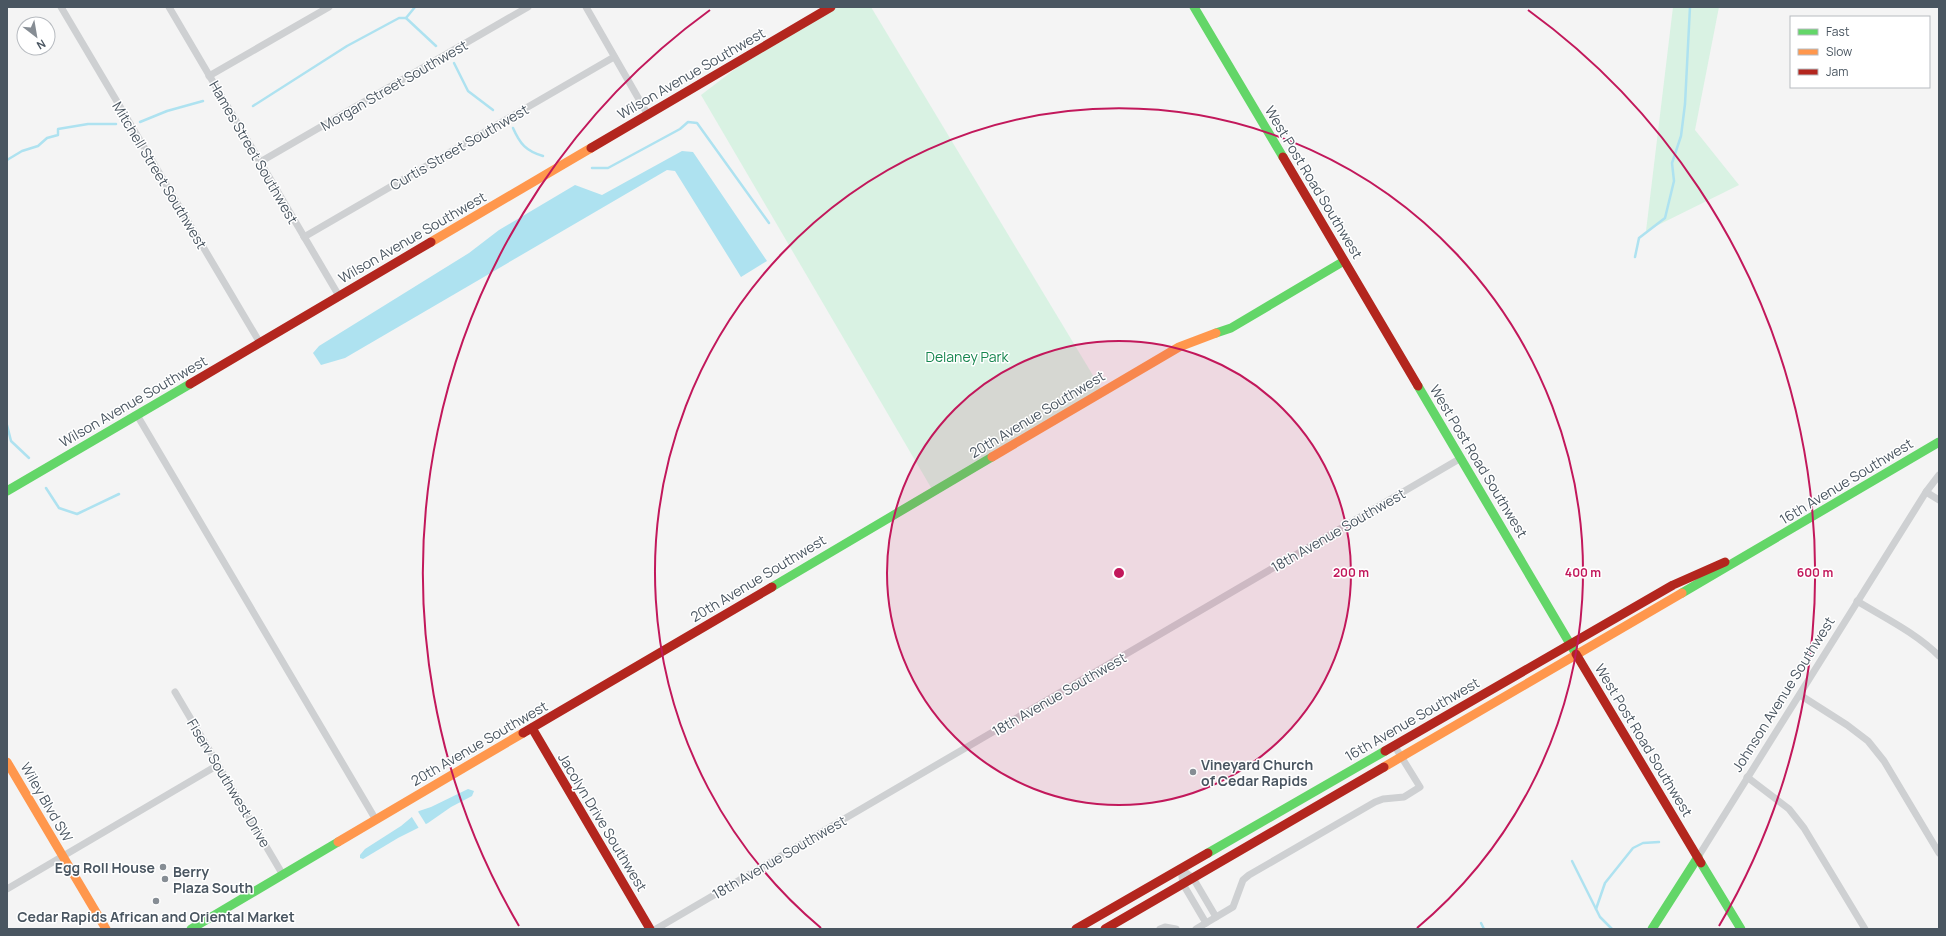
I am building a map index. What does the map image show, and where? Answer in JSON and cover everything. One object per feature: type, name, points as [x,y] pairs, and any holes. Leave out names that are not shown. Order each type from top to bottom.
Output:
[{"type":"street","name":"Mitchell Street Southwest","points":[[61,7],[260,343]]},
{"type":"street","name":"Hames Street Southwest","points":[[169,7],[339,296]]},
{"type":"street","points":[[209,76],[329,7]]},
{"type":"street","name":"Morgan Street Southwest","points":[[260,162],[528,7]]},
{"type":"street","points":[[586,7],[648,115]]},
{"type":"street","name":"Wilson Avenue Southwest","points":[[7,491],[831,7]]},
{"type":"street","name":"West Post Road Southwest","points":[[1194,7],[1741,929]]},
{"type":"street","name":"Curtis Street Southwest","points":[[304,237],[614,57]]},
{"type":"street","name":"20th Avenue Southwest","points":[[191,929],[1179,347],[1231,328],[1344,261]]},
{"type":"street","points":[[137,415],[376,820]]},
{"type":"street","name":"16th Avenue Southwest","points":[[1105,929],[1578,655],[1939,442]]},
{"type":"street","name":"18th Avenue Southwest","points":[[656,929],[1461,458]]},
{"type":"street","name":"Johnson Avenue Southwest","points":[[1652,929],[1800,695],[1857,601],[1926,492],[1939,475]]},
{"type":"street","points":[[1926,492],[1939,500]]},
{"type":"street","name":"16th Avenue Southwest","points":[[1076,929],[1673,585],[1767,544]]},
{"type":"street","points":[[1857,601],[1919,640],[1939,656]]},
{"type":"street","name":"Fiserv Southwest Drive","points":[[175,692],[283,875]]},
{"type":"street","points":[[1800,695],[1847,725],[1868,741],[1884,761],[1939,853]]},
{"type":"street","name":"Jacolyn Drive Southwest","points":[[532,728],[650,929]]},
{"type":"street","points":[[1196,929],[1233,907],[1243,880],[1249,874],[1375,802],[1382,799],[1404,797],[1420,787],[1394,745]]},
{"type":"street","name":"Wiley Blvd SW","points":[[7,762],[106,929]]},
{"type":"street","points":[[7,889],[218,765]]},
{"type":"street","points":[[1747,777],[1789,809],[1804,828],[1865,929]]},
{"type":"street","points":[[1181,869],[1193,878],[1216,917]]},
{"type":"street","points":[[1181,869],[1183,884],[1206,923]]},
{"type":"street","points":[[1160,929],[1165,927],[1176,929]]},
{"type":"green space","name":"Delaney Park","points":[[831,7],[871,7],[1103,392],[933,491],[701,95],[764,47]]},
{"type":"green space","points":[[1673,7],[1719,7],[1695,130],[1739,185],[1646,231]]},
{"type":"water","points":[[682,151],[693,152],[767,261],[741,277],[675,171],[667,170],[345,358],[321,365],[313,353],[319,346],[469,253],[499,230],[575,185],[602,195]]},
{"type":"water","points":[[468,789],[474,791],[472,796],[451,807],[428,823],[398,838],[363,859],[360,858],[360,855],[365,849],[401,826],[419,811],[431,807]]},
{"type":"pier","points":[[417,810],[427,826],[420,830],[410,814]]},
{"type":"waterway","points":[[406,18],[415,7]]},
{"type":"waterway","points":[[1635,257],[1639,238],[1665,218],[1674,181],[1672,163],[1681,136],[1685,104],[1690,7]]},
{"type":"waterway","points":[[253,106],[347,46],[399,18],[406,18],[436,46]]},
{"type":"waterway","points":[[454,63],[468,91],[493,110]]},
{"type":"waterway","points":[[140,122],[167,111],[203,101]]},
{"type":"waterway","points":[[592,168],[608,168],[680,129],[688,122],[697,123],[769,223]]},
{"type":"waterway","points":[[7,160],[22,151],[38,146],[47,138],[58,135],[58,129],[88,124],[116,124]]},
{"type":"waterway","points":[[513,128],[524,146],[532,152],[543,156]]},
{"type":"waterway","points":[[7,425],[11,441],[29,458]]},
{"type":"waterway","points":[[46,488],[59,508],[77,514],[119,494]]},
{"type":"waterway","points":[[1596,909],[1605,883],[1633,848],[1643,843],[1659,842]]},
{"type":"waterway","points":[[1572,861],[1600,917],[1612,929]]},
{"type":"waterway","points":[[1481,923],[1484,929]]},
{"type":"traffic: fast","points":[[1194,7],[1283,157]]},
{"type":"traffic: fast","points":[[1216,333],[1231,328],[1344,261]]},
{"type":"traffic: fast","points":[[7,491],[190,384]]},
{"type":"traffic: fast","points":[[1418,386],[1576,654]]},
{"type":"traffic: fast","points":[[1682,593],[1939,442]]},
{"type":"traffic: fast","points":[[772,587],[992,457]]},
{"type":"traffic: fast","points":[[1208,853],[1385,751]]},
{"type":"traffic: fast","points":[[191,929],[338,842]]},
{"type":"traffic: fast","points":[[1652,929],[1698,857]]},
{"type":"traffic: fast","points":[[1701,863],[1741,929]]},
{"type":"traffic: slow","points":[[431,242],[591,148]]},
{"type":"traffic: slow","points":[[992,457],[1179,347],[1216,333]]},
{"type":"traffic: slow","points":[[1384,767],[1682,593]]},
{"type":"traffic: slow","points":[[338,842],[523,733]]},
{"type":"traffic: slow","points":[[7,762],[106,929]]},
{"type":"traffic: jam","points":[[591,148],[831,7]]},
{"type":"traffic: jam","points":[[1283,157],[1418,386]]},
{"type":"traffic: jam","points":[[190,384],[431,242]]},
{"type":"traffic: jam","points":[[1385,751],[1673,585],[1725,562]]},
{"type":"traffic: jam","points":[[523,733],[772,587]]},
{"type":"traffic: jam","points":[[1576,654],[1701,863]]},
{"type":"traffic: jam","points":[[532,728],[650,929]]},
{"type":"traffic: jam","points":[[1105,929],[1384,767]]},
{"type":"traffic: jam","points":[[1076,929],[1208,853]]},
{"type":"place","name":"Vineyard Church of Cedar Rapids","points":[[1193,772]]},
{"type":"place","name":"Egg Roll House","points":[[163,867]]},
{"type":"place","name":"Berry Plaza South","points":[[165,879]]},
{"type":"place","name":"Cedar Rapids African and Oriental Market","points":[[156,901]]}]
